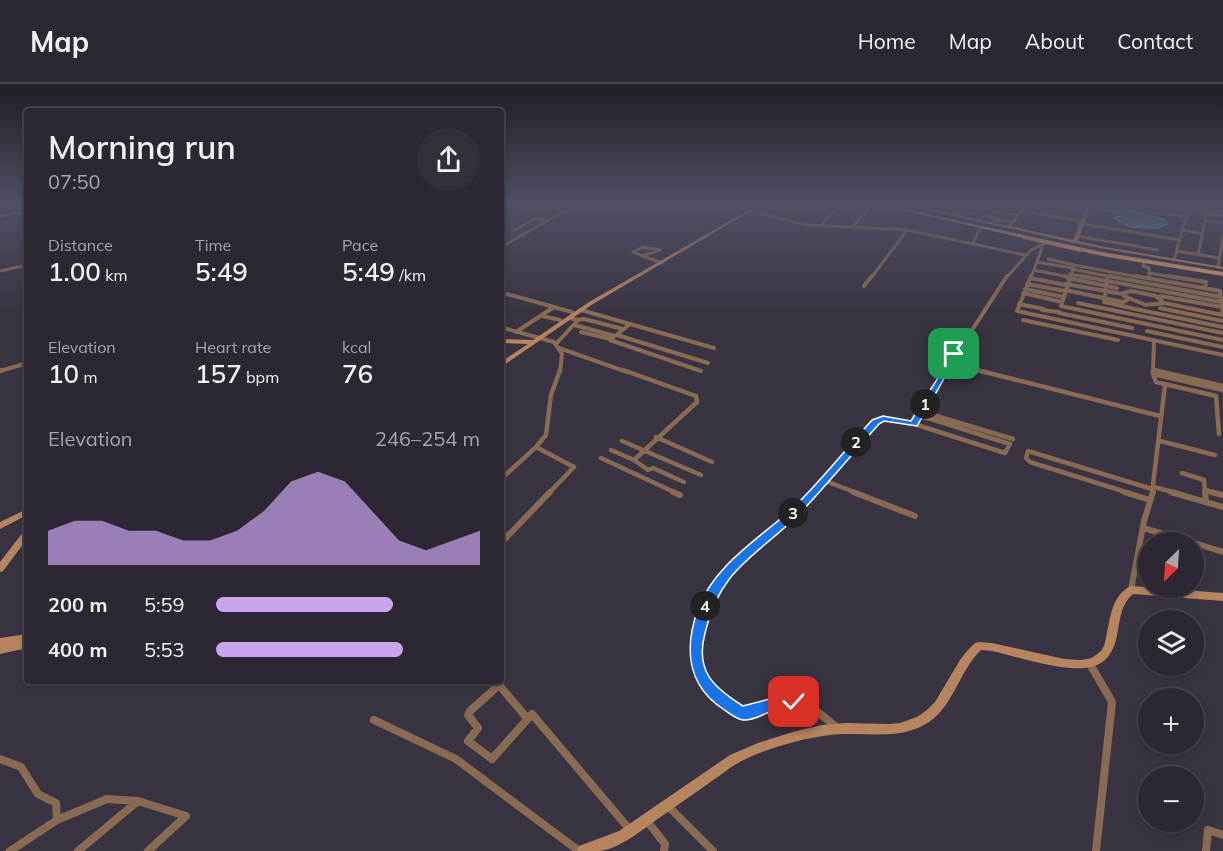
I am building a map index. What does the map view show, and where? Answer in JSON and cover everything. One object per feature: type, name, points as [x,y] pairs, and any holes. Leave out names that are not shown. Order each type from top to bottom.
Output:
[{"type":"main road","points":[[504,361],[560,320],[696,240]]},
{"type":"main road","points":[[1042,240],[1048,241]]},
{"type":"main road","points":[[1042,240],[1221,268]]},
{"type":"main road","points":[[1043,240],[1048,241]]},
{"type":"main road","points":[[1056,240],[1144,264],[1223,275]]},
{"type":"main road","points":[[1071,244],[1073,240]]},
{"type":"main road","points":[[1071,244],[1074,240]]},
{"type":"main road","points":[[1071,244],[1221,268]]},
{"type":"main road","points":[[1071,244],[1223,275]]},
{"type":"main road","points":[[504,341],[533,340],[661,262]]},
{"type":"main road","points":[[0,526],[24,514]]},
{"type":"main road","points":[[0,569],[24,537]]},
{"type":"main road","points":[[584,851],[604,845],[631,831],[734,759],[749,752],[771,744],[837,728],[902,728],[921,721],[938,708],[969,655],[979,646],[996,646],[1058,662],[1090,664],[1101,659],[1106,652],[1119,606],[1131,590],[1223,597]]},
{"type":"main road","points":[[0,642],[24,638]]},
{"type":"main road","points":[[0,650],[24,645]]},
{"type":"street","points":[[864,286],[899,240]]},
{"type":"street","points":[[953,240],[1025,255]]},
{"type":"street","points":[[973,244],[975,240]]},
{"type":"street","points":[[1104,240],[1158,250]]},
{"type":"street","points":[[1147,248],[1150,240]]},
{"type":"street","points":[[1174,260],[1180,240]]},
{"type":"street","points":[[1198,255],[1201,240]]},
{"type":"street","points":[[1221,268],[1222,240]]},
{"type":"street","points":[[914,424],[966,334],[1025,255],[1048,241]]},
{"type":"street","points":[[1039,245],[1041,248],[1037,262],[1017,310],[1040,309],[1059,320],[1223,355]]},
{"type":"street","points":[[642,255],[661,250],[643,247],[633,252],[646,259],[661,262]]},
{"type":"street","points":[[1177,251],[1220,258]]},
{"type":"street","points":[[1048,259],[1078,303],[1125,313],[1140,312],[1158,320],[1223,333]]},
{"type":"street","points":[[1037,262],[1059,266],[1075,314],[1074,323]]},
{"type":"street","points":[[1137,276],[1138,267],[1144,264],[1149,268],[1143,292]]},
{"type":"street","points":[[0,271],[24,266]]},
{"type":"street","points":[[1034,270],[1056,275],[1067,285]]},
{"type":"street","points":[[1137,276],[1166,285],[1187,283]]},
{"type":"street","points":[[1107,278],[1117,288],[1137,276]]},
{"type":"street","points":[[1031,277],[1067,285],[1089,281],[1104,291]]},
{"type":"street","points":[[1025,289],[1107,278],[1124,284]]},
{"type":"street","points":[[1025,289],[1043,287],[1051,289],[1107,278],[1159,296],[1164,303]]},
{"type":"street","points":[[1104,298],[1107,278]]},
{"type":"street","points":[[1104,291],[1145,280],[1166,285],[1183,295],[1199,295],[1222,307]]},
{"type":"street","points":[[1025,289],[1049,299],[1067,285],[1089,281]]},
{"type":"street","points":[[1089,281],[1107,303],[1140,312],[1223,327]]},
{"type":"street","points":[[1166,285],[1187,283]]},
{"type":"street","points":[[1187,283],[1199,295],[1222,307]]},
{"type":"street","points":[[1124,284],[1127,300]]},
{"type":"street","points":[[1182,284],[1184,306]]},
{"type":"street","points":[[1058,330],[1059,307],[1067,285]]},
{"type":"street","points":[[1166,285],[1183,295],[1199,295]]},
{"type":"street","points":[[1159,296],[1166,285]]},
{"type":"street","points":[[1203,317],[1199,295],[1204,286],[1220,291],[1222,307]]},
{"type":"street","points":[[507,294],[554,307],[578,320]]},
{"type":"street","points":[[1104,298],[1124,303],[1127,300],[1158,307],[1161,310],[1203,317],[1222,307]]},
{"type":"street","points":[[1158,307],[1164,303],[1201,310],[1222,307]]},
{"type":"street","points":[[1019,304],[1059,313],[1095,313],[1223,340]]},
{"type":"street","points":[[1140,323],[1141,304]]},
{"type":"street","points":[[516,332],[554,307]]},
{"type":"street","points":[[1101,315],[1102,308]]},
{"type":"street","points":[[580,310],[714,348]]},
{"type":"street","points":[[1095,313],[1095,342]]},
{"type":"street","points":[[1075,314],[1132,328]]},
{"type":"street","points":[[542,316],[560,320]]},
{"type":"street","points":[[504,476],[546,435],[551,395],[562,365],[558,346],[578,320],[584,319],[623,329]]},
{"type":"street","points":[[1023,320],[1044,324],[1058,330],[1071,330],[1108,338]]},
{"type":"street","points":[[1132,322],[1132,335]]},
{"type":"street","points":[[614,336],[630,324]]},
{"type":"street","points":[[1147,324],[1147,339]]},
{"type":"street","points":[[1182,324],[1183,332]]},
{"type":"street","points":[[574,325],[708,363]]},
{"type":"street","points":[[507,329],[696,396],[698,402],[656,437],[634,460]]},
{"type":"street","points":[[1147,331],[1223,347]]},
{"type":"street","points":[[581,332],[614,336],[701,371]]},
{"type":"street","points":[[1190,333],[1192,348]]},
{"type":"street","points":[[1154,340],[1154,381],[1223,397]]},
{"type":"street","points":[[948,363],[1160,416]]},
{"type":"street","points":[[0,371],[24,364]]},
{"type":"street","points":[[1153,372],[1223,388]]},
{"type":"street","points":[[1131,590],[1153,488],[1165,385]]},
{"type":"street","points":[[1216,396],[1219,434]]},
{"type":"street","points":[[837,728],[811,707],[801,703],[777,703],[750,713],[741,713],[724,704],[700,675],[695,647],[704,610],[721,579],[732,566],[797,509],[879,419],[914,424],[1005,453],[1010,444],[920,413]]},
{"type":"street","points":[[932,417],[1013,439]]},
{"type":"street","points":[[656,437],[712,462]]},
{"type":"street","points":[[622,441],[701,475]]},
{"type":"street","points":[[1160,441],[1215,455]]},
{"type":"street","points":[[504,540],[574,467],[536,447]]},
{"type":"street","points":[[611,450],[634,460],[648,470],[653,468],[684,482]]},
{"type":"street","points":[[1150,500],[1028,461],[1028,452],[1223,507]]},
{"type":"street","points":[[601,458],[680,495]]},
{"type":"street","points":[[1182,473],[1203,479],[1206,502]]},
{"type":"street","points":[[823,480],[915,516]]},
{"type":"street","points":[[1205,490],[1223,495]]},
{"type":"street","points":[[1143,528],[1157,532]]},
{"type":"street","points":[[1204,546],[1223,552]]},
{"type":"street","points":[[1090,664],[1112,701],[1096,851]]},
{"type":"street","points":[[527,718],[499,685],[470,711],[468,716],[478,728],[468,741],[492,759],[532,714],[631,831]]},
{"type":"street","points":[[374,720],[456,759],[579,851]]},
{"type":"street","points":[[0,759],[14,761],[23,766],[38,794],[56,803],[57,820]]},
{"type":"street","points":[[10,851],[57,820],[107,799],[138,801],[186,816],[148,851]]},
{"type":"street","points":[[78,851],[138,801]]},
{"type":"street","points":[[668,806],[713,851]]},
{"type":"street","points":[[647,820],[665,844],[664,851]]},
{"type":"street","points":[[1206,851],[1208,830],[1223,835]]},
{"type":"route","points":[[794,702],[777,703],[750,713],[741,713],[724,704],[704,681],[696,664],[695,647],[699,624],[712,591],[732,566],[807,499],[875,422],[883,418],[914,424],[954,354]]}]
